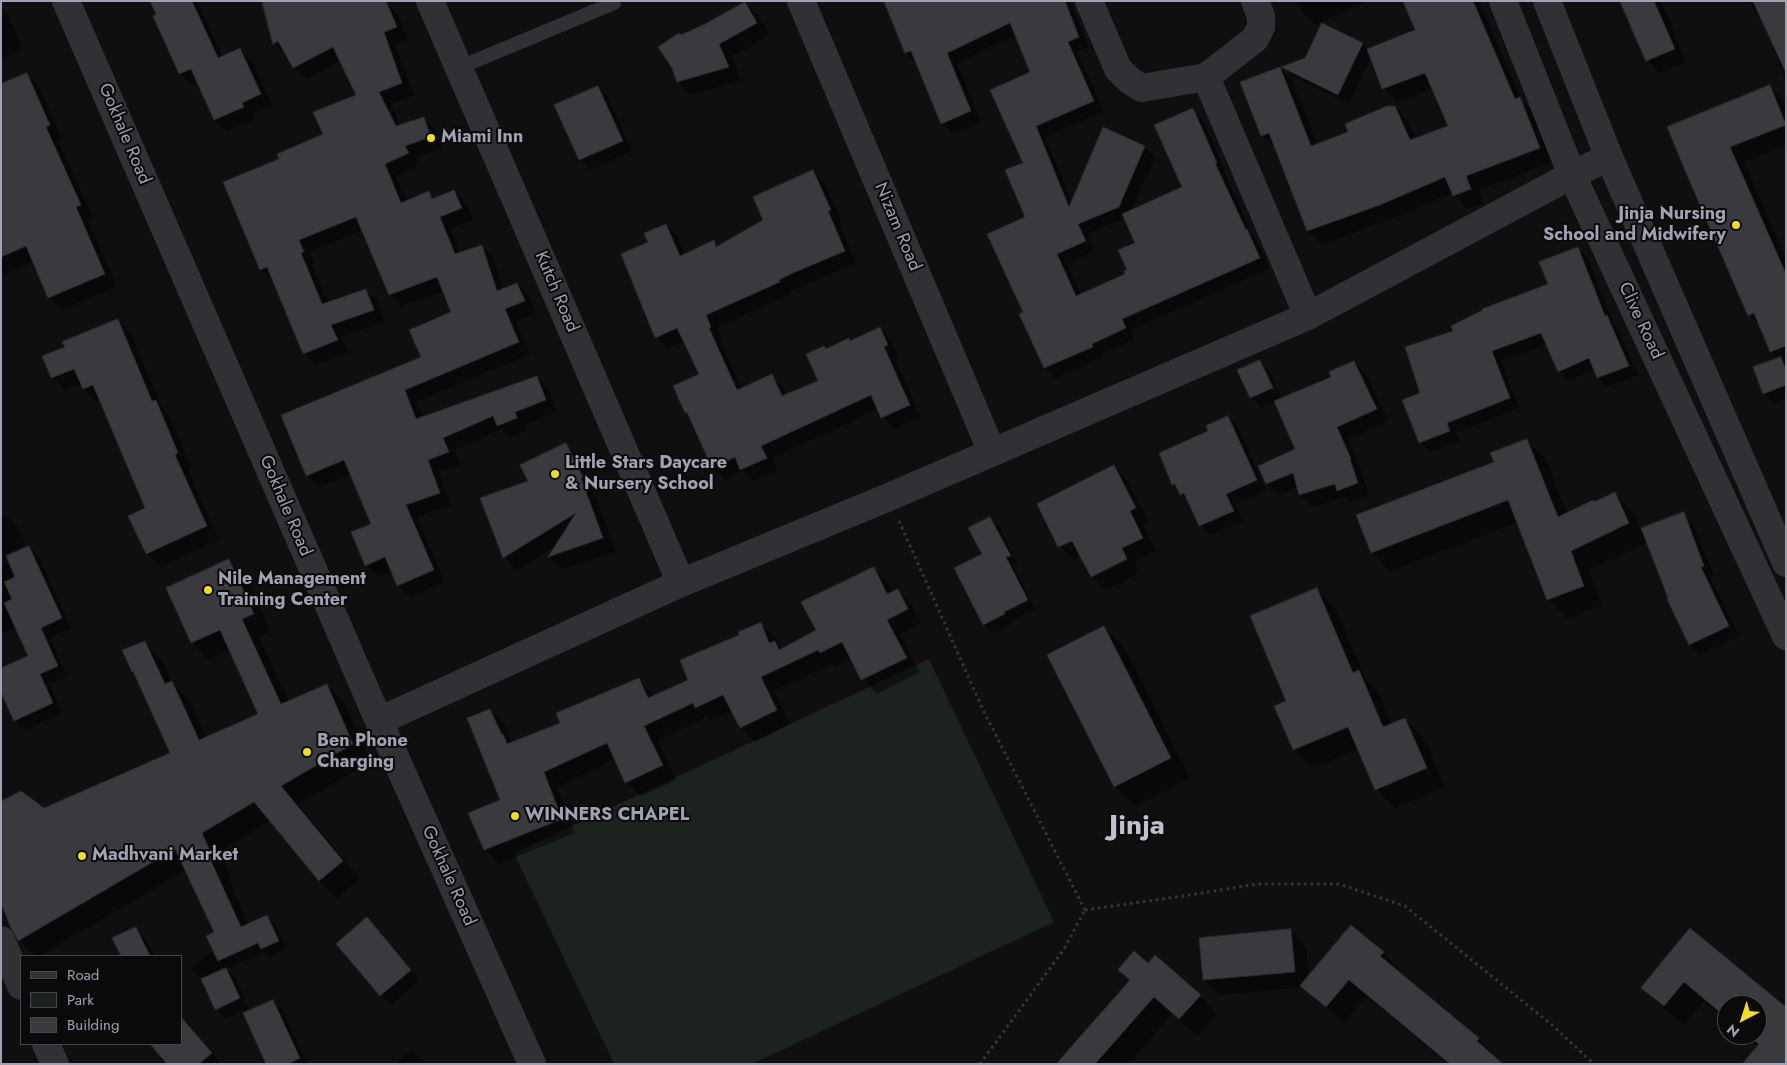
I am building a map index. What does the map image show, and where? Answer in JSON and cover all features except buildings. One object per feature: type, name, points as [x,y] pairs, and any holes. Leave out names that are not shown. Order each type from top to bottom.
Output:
[{"type":"street","name":"Gokhale Road","points":[[66,1],[379,721],[532,1064]]},
{"type":"street","name":"Kutch Road","points":[[430,1],[682,583]]},
{"type":"street","points":[[1089,1],[1118,69],[1129,80],[1142,88],[1206,77],[1255,39],[1261,27],[1261,16],[1255,1]]},
{"type":"street","name":"Clive Road","points":[[1503,1],[1572,175],[1786,636]]},
{"type":"street","name":"Clive Road","points":[[1547,1],[1609,158],[1786,564]]},
{"type":"street","name":"Nizam Road","points":[[811,4],[992,452]]},
{"type":"street","points":[[1206,77],[1308,316]]},
{"type":"street","points":[[379,721],[682,583],[889,497],[1308,316],[1572,175],[1609,158]]},
{"type":"street","points":[[1,940],[20,984]]},
{"type":"street","points":[[46,1045],[55,1064]]},
{"type":"lane","points":[[458,68],[614,3]]},
{"type":"path","points":[[889,497],[984,712],[1085,910]]},
{"type":"path","points":[[1085,910],[1257,884],[1339,884],[1405,906],[1552,1025],[1594,1064]]},
{"type":"path","points":[[980,1064],[1064,950],[1085,910]]},
{"type":"green space","points":[[929,659],[1054,922],[752,1064],[614,1064],[514,853]]},
{"type":"place","name":"Miami Inn","points":[[431,138]]},
{"type":"place","name":"Jinja Nursing School and Midwifery","points":[[1736,225]]},
{"type":"place","name":"Little Stars Daycare & Nursery School","points":[[555,474]]},
{"type":"place","name":"Nile Management Training Center","points":[[208,590]]},
{"type":"place","name":"Ben Phone Charging","points":[[307,752]]},
{"type":"place","name":"WINNERS CHAPEL","points":[[515,816]]},
{"type":"place","name":"Madhvani Market","points":[[82,856]]},
{"type":"district","name":"Jinja","points":[[1137,827]]}]
